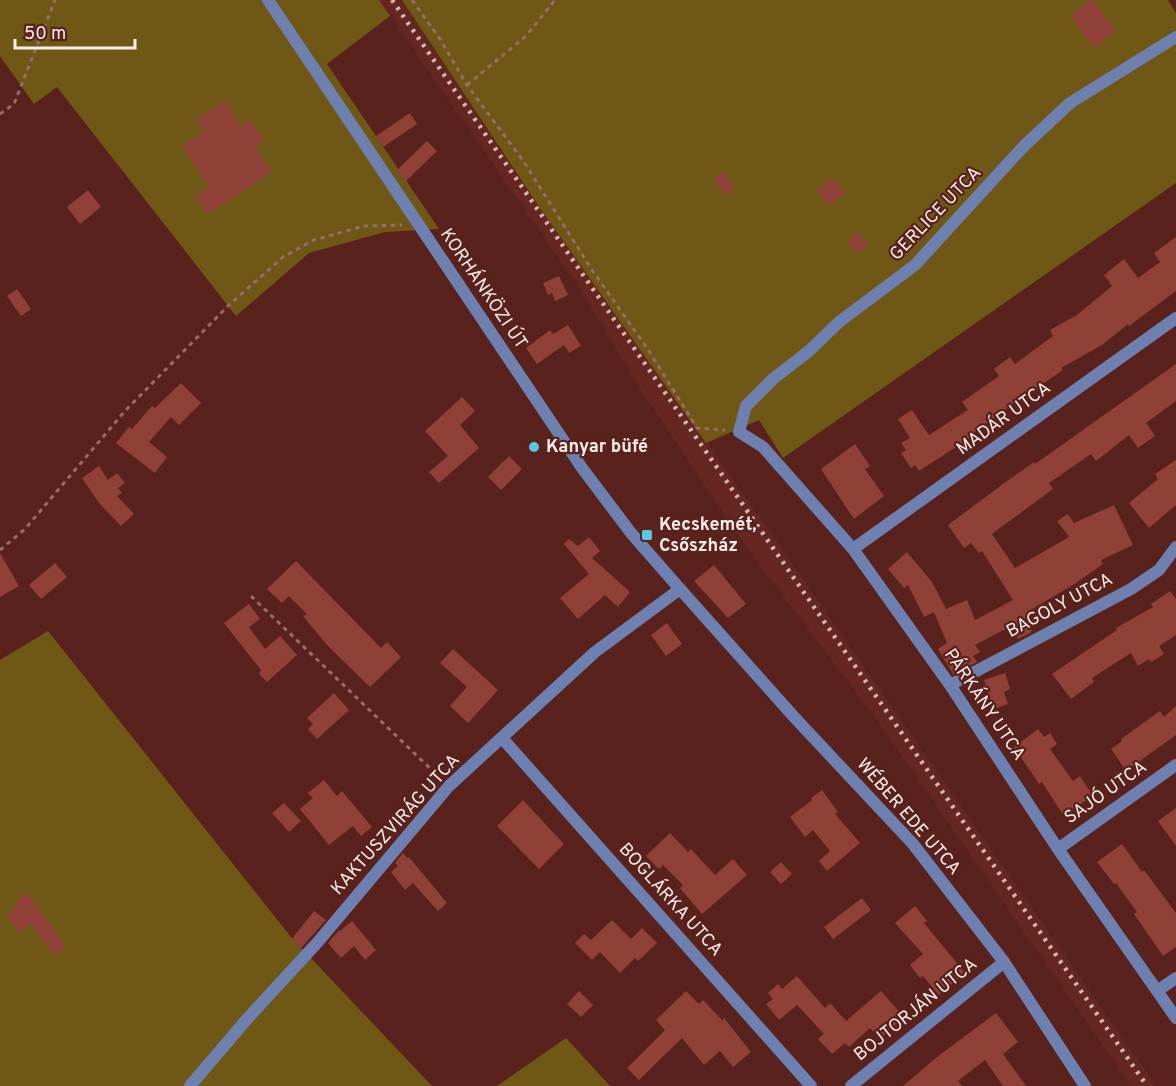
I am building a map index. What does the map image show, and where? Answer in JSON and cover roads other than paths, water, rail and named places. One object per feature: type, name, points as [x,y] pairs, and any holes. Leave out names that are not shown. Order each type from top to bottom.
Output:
[{"type":"street","name":"KORHÁNKÖZI ÚT","points":[[268,0],[582,468],[631,533],[680,589]]},
{"type":"street","name":"GERLICE UTCA","points":[[739,432],[746,406],[773,379],[809,351],[838,322],[915,265],[1023,147],[1070,103],[1176,37]]},
{"type":"street","name":"MADÁR UTCA","points":[[853,549],[1176,318]]},
{"type":"street","name":"PÁRKÁNY UTCA","points":[[739,432],[763,447],[853,549],[950,685],[1058,849],[1176,1018]]},
{"type":"street","name":"BAGOLY UTCA","points":[[950,685],[1131,589],[1159,570],[1176,547]]},
{"type":"street","name":"KAKTUSZVIRÁG UTCA","points":[[190,1086],[247,1019],[317,943],[449,786],[596,652],[680,589]]},
{"type":"street","name":"WÉBER EDE UTCA","points":[[680,589],[795,718],[913,844],[1004,962],[1086,1086]]},
{"type":"street","name":"BOGLÁRKA UTCA","points":[[502,738],[811,1086]]},
{"type":"street","name":"SAJÓ UTCA","points":[[1058,849],[1176,765]]},
{"type":"street","name":"BOJTORJÁN UTCA","points":[[850,1086],[1004,962]]},
{"type":"street","points":[[1157,992],[1176,978]]},
{"type":"railway","points":[[392,0],[1147,1086]]},
{"type":"place","name":"Kanyar büfé","points":[[534,447]]},
{"type":"place","name":"Kecskemét, Csőszház","points":[[647,535]]}]
